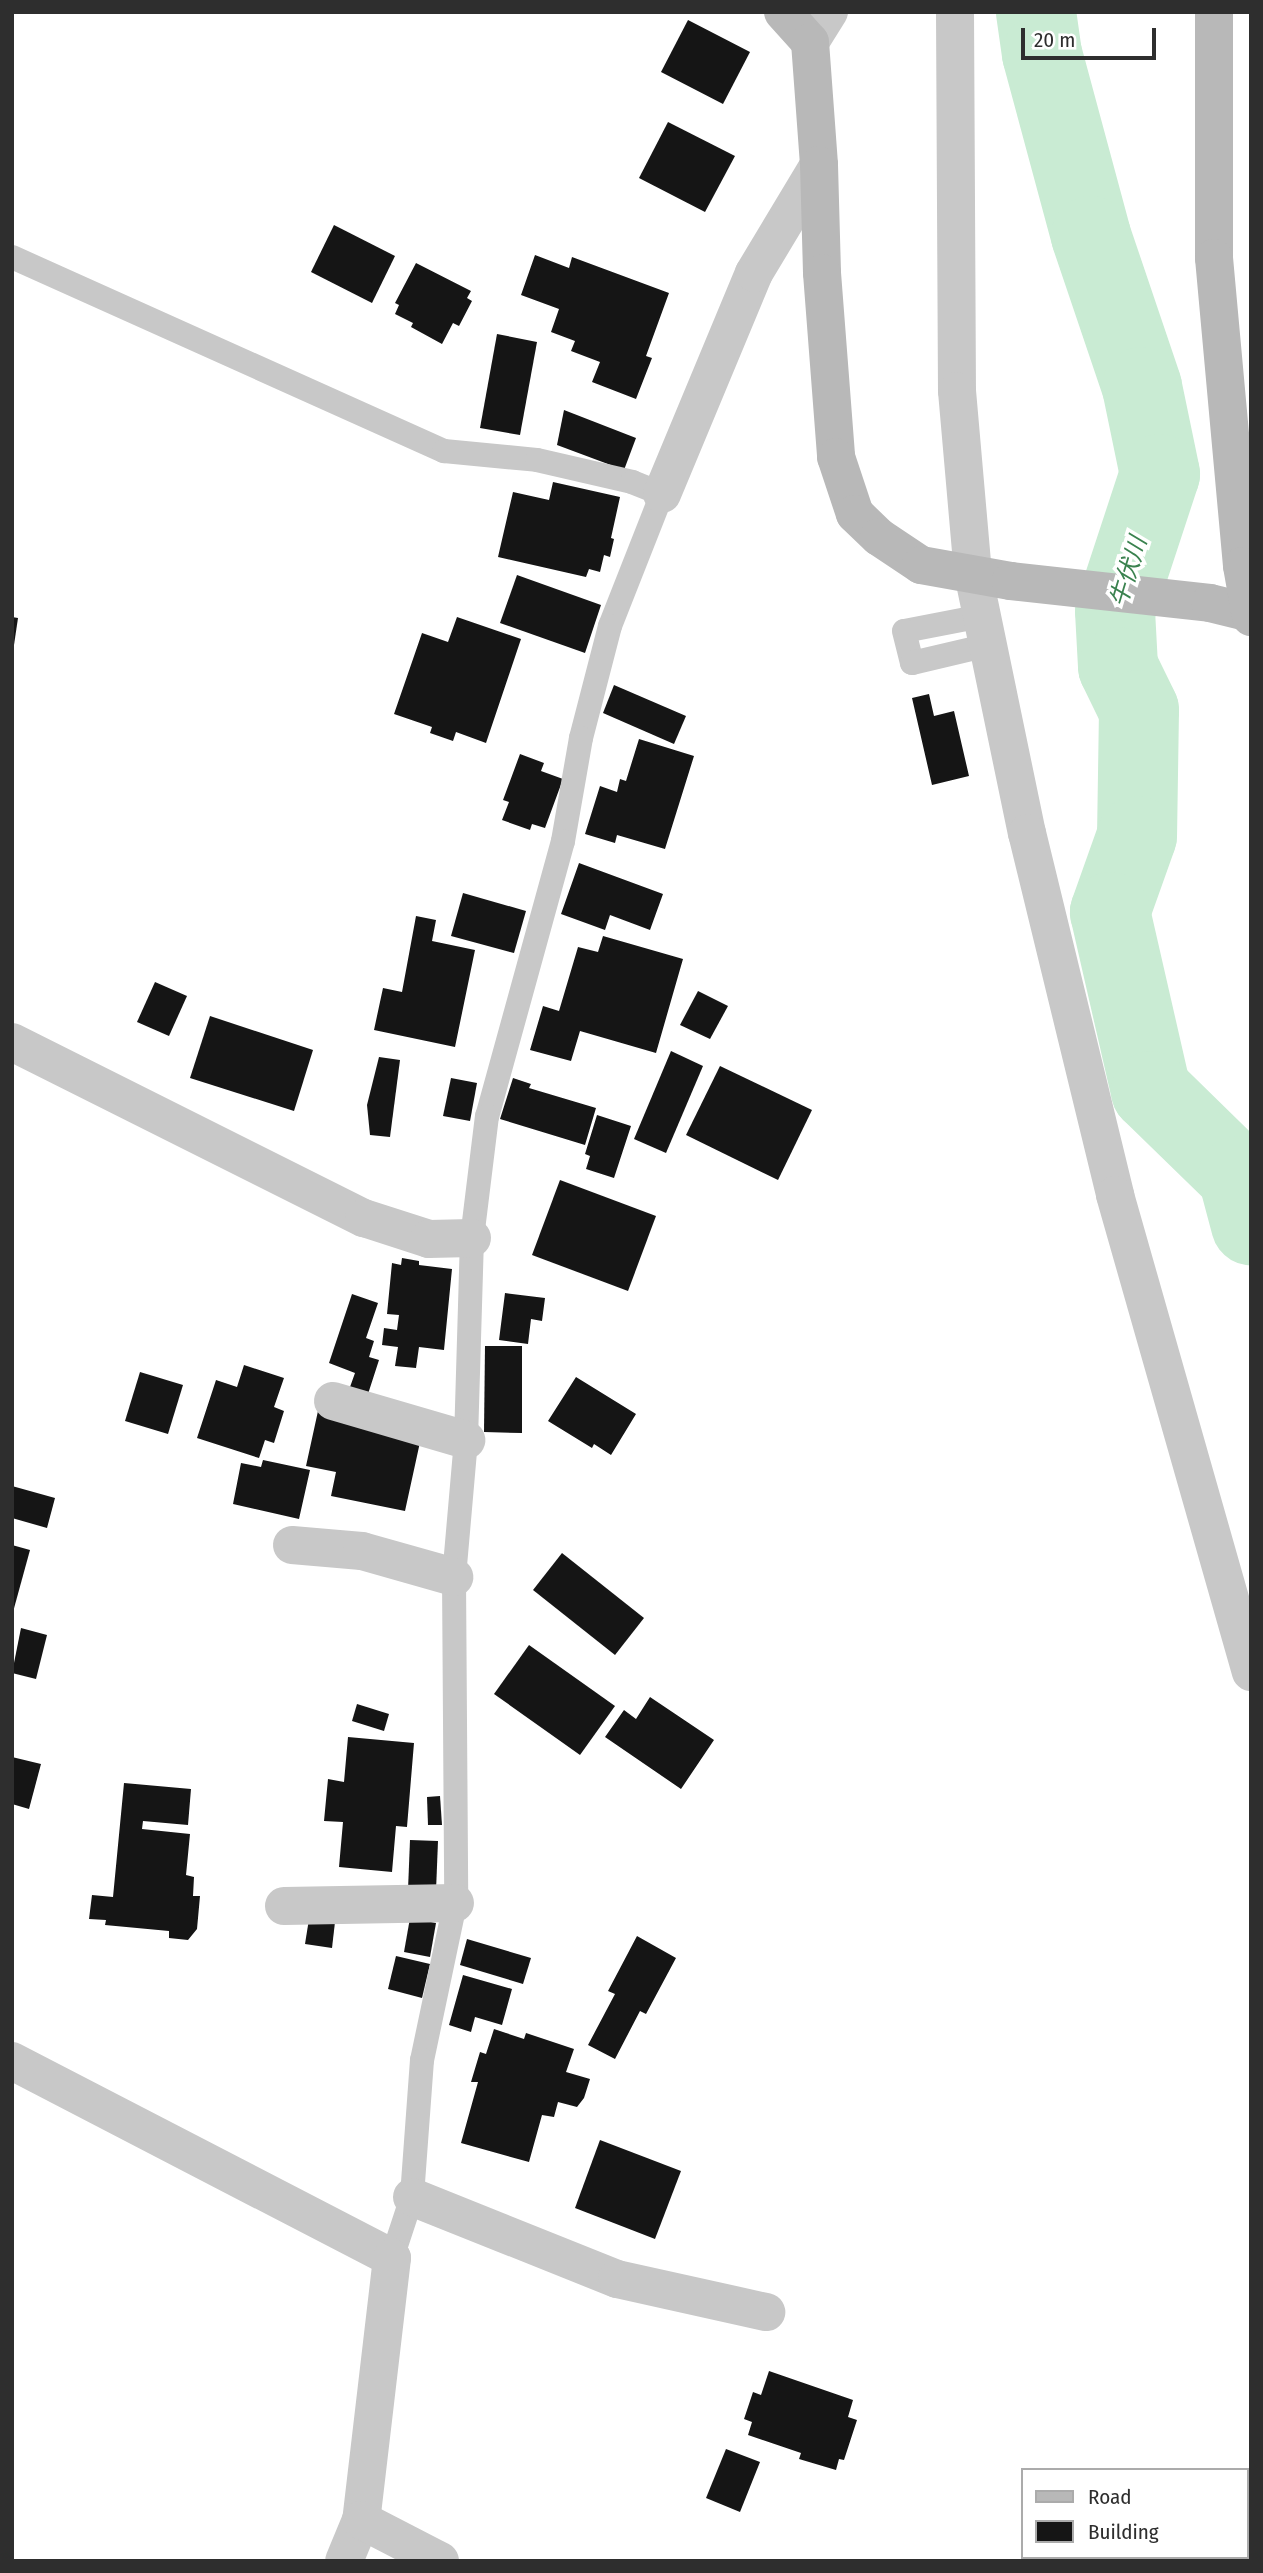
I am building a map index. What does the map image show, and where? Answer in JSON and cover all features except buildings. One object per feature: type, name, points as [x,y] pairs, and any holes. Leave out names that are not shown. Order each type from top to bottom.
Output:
[{"type":"street","points":[[783,12],[819,27],[822,273],[836,457],[855,514],[879,537],[921,565],[1011,581],[1210,603],[1251,614],[1242,566],[1214,258],[1214,12]]},
{"type":"street","points":[[955,12],[957,391],[973,573],[1027,833],[1115,1195],[1251,1672]]},
{"type":"street","points":[[662,494],[754,273],[819,165]]},
{"type":"street","points":[[12,1042],[365,1218],[429,1238],[472,1238]]},
{"type":"street","points":[[333,1401],[466,1440]]},
{"type":"street","points":[[292,1545],[362,1551],[454,1577]]},
{"type":"street","points":[[284,1906],[456,1903]]},
{"type":"street","points":[[12,2061],[392,2258],[361,2520],[344,2561]]},
{"type":"street","points":[[412,2197],[617,2279],[766,2312]]},
{"type":"street","points":[[361,2520],[440,2561]]},
{"type":"lane","points":[[12,257],[444,451],[537,460],[632,482],[662,494],[610,626],[584,725],[563,841],[488,1116],[472,1238],[466,1440],[454,1577],[456,1903],[422,2060],[412,2197],[392,2258]]},
{"type":"waterway","name":"牛伏川","points":[[1036,12],[1042,54],[1091,236],[1142,387],[1160,474],[1115,611],[1118,667],[1139,710],[1137,836],[1110,912],[1151,1091],[1238,1176],[1251,1225]]}]
